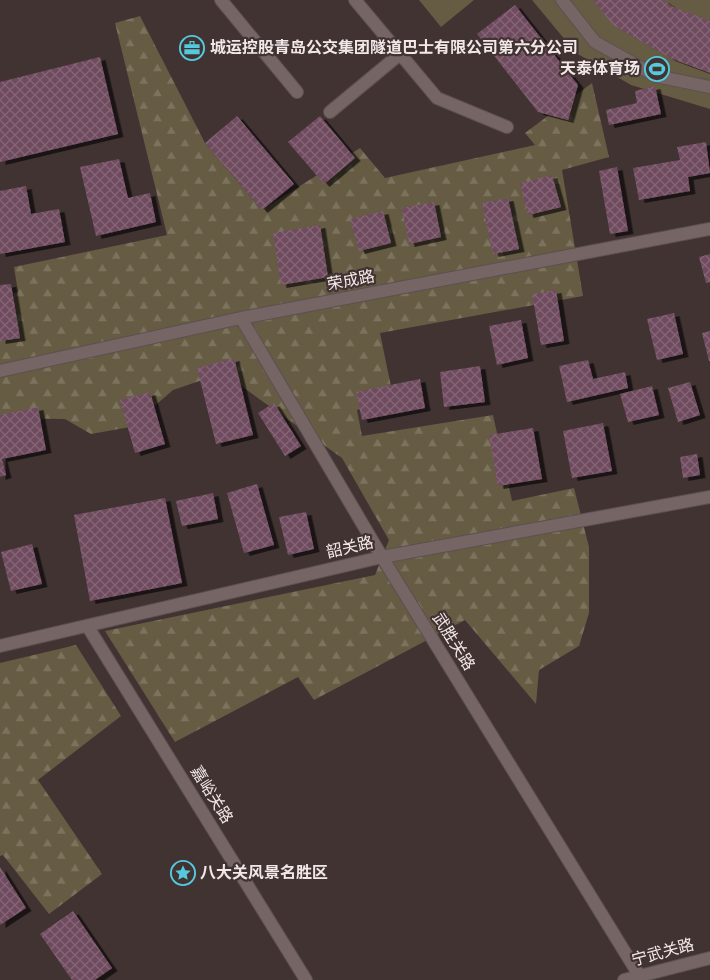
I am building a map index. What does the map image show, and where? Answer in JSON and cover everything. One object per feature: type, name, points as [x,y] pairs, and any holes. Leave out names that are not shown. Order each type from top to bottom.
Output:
[{"type":"street","points":[[221,0],[297,92]]},
{"type":"street","points":[[355,0],[437,98],[507,127]]},
{"type":"street","points":[[562,0],[595,42],[656,76],[710,87]]},
{"type":"street","points":[[330,112],[400,54]]},
{"type":"street","name":"荣成路","points":[[0,371],[241,318],[710,228]]},
{"type":"street","name":"武胜关路","points":[[241,318],[382,557],[641,978]]},
{"type":"street","name":"韶关路","points":[[0,646],[382,557],[710,497]]},
{"type":"street","name":"嘉峪关路","points":[[88,626],[306,980]]},
{"type":"street","name":"宁武关路","points":[[624,980],[641,978],[710,958]]},
{"type":"green space","points":[[419,0],[474,0],[441,27]]},
{"type":"green space","name":"天泰体育场","points":[[532,0],[710,0],[710,109],[631,85],[576,53]]},
{"type":"green space","points":[[140,16],[205,143],[262,210],[360,148],[385,178],[535,145],[525,133],[592,83],[609,157],[562,170],[583,296],[380,333],[394,401],[357,410],[362,436],[493,415],[512,501],[574,488],[589,547],[589,613],[579,646],[539,670],[536,704],[465,620],[314,700],[298,677],[175,742],[105,631],[375,575],[389,540],[342,458],[223,373],[173,390],[130,427],[91,434],[65,419],[0,418],[0,296],[18,292],[14,267],[167,235],[115,23]]},
{"type":"green space","points":[[76,645],[121,716],[38,780],[102,874],[49,914],[3,855],[0,856],[0,663]]},
{"type":"building","name":"天泰体育场","points":[[593,0],[663,0],[673,7],[710,21],[710,73],[670,58],[613,25]]},
{"type":"building","points":[[515,5],[578,85],[568,120],[538,112],[477,34]]},
{"type":"building","points":[[100,57],[118,134],[0,162],[0,82]]},
{"type":"building","points":[[655,86],[661,114],[609,125],[606,110],[637,103],[635,91]]},
{"type":"building","points":[[237,116],[294,184],[262,210],[205,143]]},
{"type":"building","points":[[320,116],[355,158],[324,184],[288,142]]},
{"type":"building","points":[[706,142],[710,173],[688,177],[690,191],[639,200],[633,168],[680,160],[677,147]]},
{"type":"building","points":[[119,159],[128,198],[150,193],[156,222],[96,236],[80,167]]},
{"type":"building","points":[[617,167],[628,231],[610,234],[599,171]]},
{"type":"building","points":[[552,175],[561,207],[528,215],[520,183]]},
{"type":"building","points":[[26,186],[31,214],[59,209],[65,242],[0,254],[0,191]]},
{"type":"building","points":[[508,198],[519,249],[493,254],[482,203]]},
{"type":"building","points":[[434,202],[441,237],[409,244],[402,208]]},
{"type":"building","points":[[383,211],[391,243],[359,251],[350,219]]},
{"type":"building","points":[[320,225],[328,277],[281,285],[273,233]]},
{"type":"building","points":[[710,254],[710,282],[706,283],[699,257]]},
{"type":"building","points":[[11,284],[20,338],[0,341],[0,285]]},
{"type":"building","points":[[556,290],[564,341],[541,345],[532,294]]},
{"type":"building","points":[[674,313],[683,354],[657,360],[647,319]]},
{"type":"building","points":[[521,320],[528,358],[497,365],[489,326]]},
{"type":"building","points":[[710,331],[710,361],[709,361],[702,333]]},
{"type":"building","points":[[234,358],[253,435],[216,444],[197,368]]},
{"type":"building","points":[[588,360],[593,379],[625,372],[628,388],[567,402],[559,366]]},
{"type":"building","points":[[480,366],[485,402],[444,407],[440,372]]},
{"type":"building","points":[[420,379],[425,408],[362,420],[356,392]]},
{"type":"building","points":[[690,382],[700,415],[678,422],[668,388]]},
{"type":"building","points":[[652,386],[659,415],[628,422],[620,394]]},
{"type":"building","points":[[150,392],[165,444],[135,453],[120,400]]},
{"type":"building","points":[[274,403],[301,446],[285,456],[258,413]]},
{"type":"building","points":[[38,407],[46,450],[2,459],[6,475],[0,477],[0,415]]},
{"type":"building","points":[[603,423],[612,471],[572,478],[563,431]]},
{"type":"building","points":[[533,428],[542,479],[498,486],[489,435]]},
{"type":"building","points":[[697,454],[700,475],[683,478],[680,457]]},
{"type":"building","points":[[257,484],[274,545],[244,553],[227,493]]},
{"type":"building","points":[[213,493],[218,519],[182,526],[176,501]]},
{"type":"building","points":[[165,498],[182,583],[90,601],[74,515]]},
{"type":"building","points":[[306,512],[314,549],[288,555],[279,517]]},
{"type":"building","points":[[32,544],[42,584],[11,591],[1,552]]},
{"type":"building","points":[[0,867],[26,908],[0,925]]},
{"type":"building","points":[[73,911],[112,968],[95,980],[72,980],[40,934]]},
{"type":"place","name":"城运控股青岛公交集团隧道巴士有限公司第六分公司","points":[[192,48]]},
{"type":"place","name":"天泰体育场","points":[[657,69]]},
{"type":"place","name":"八大关风景名胜区","points":[[183,873]]}]
